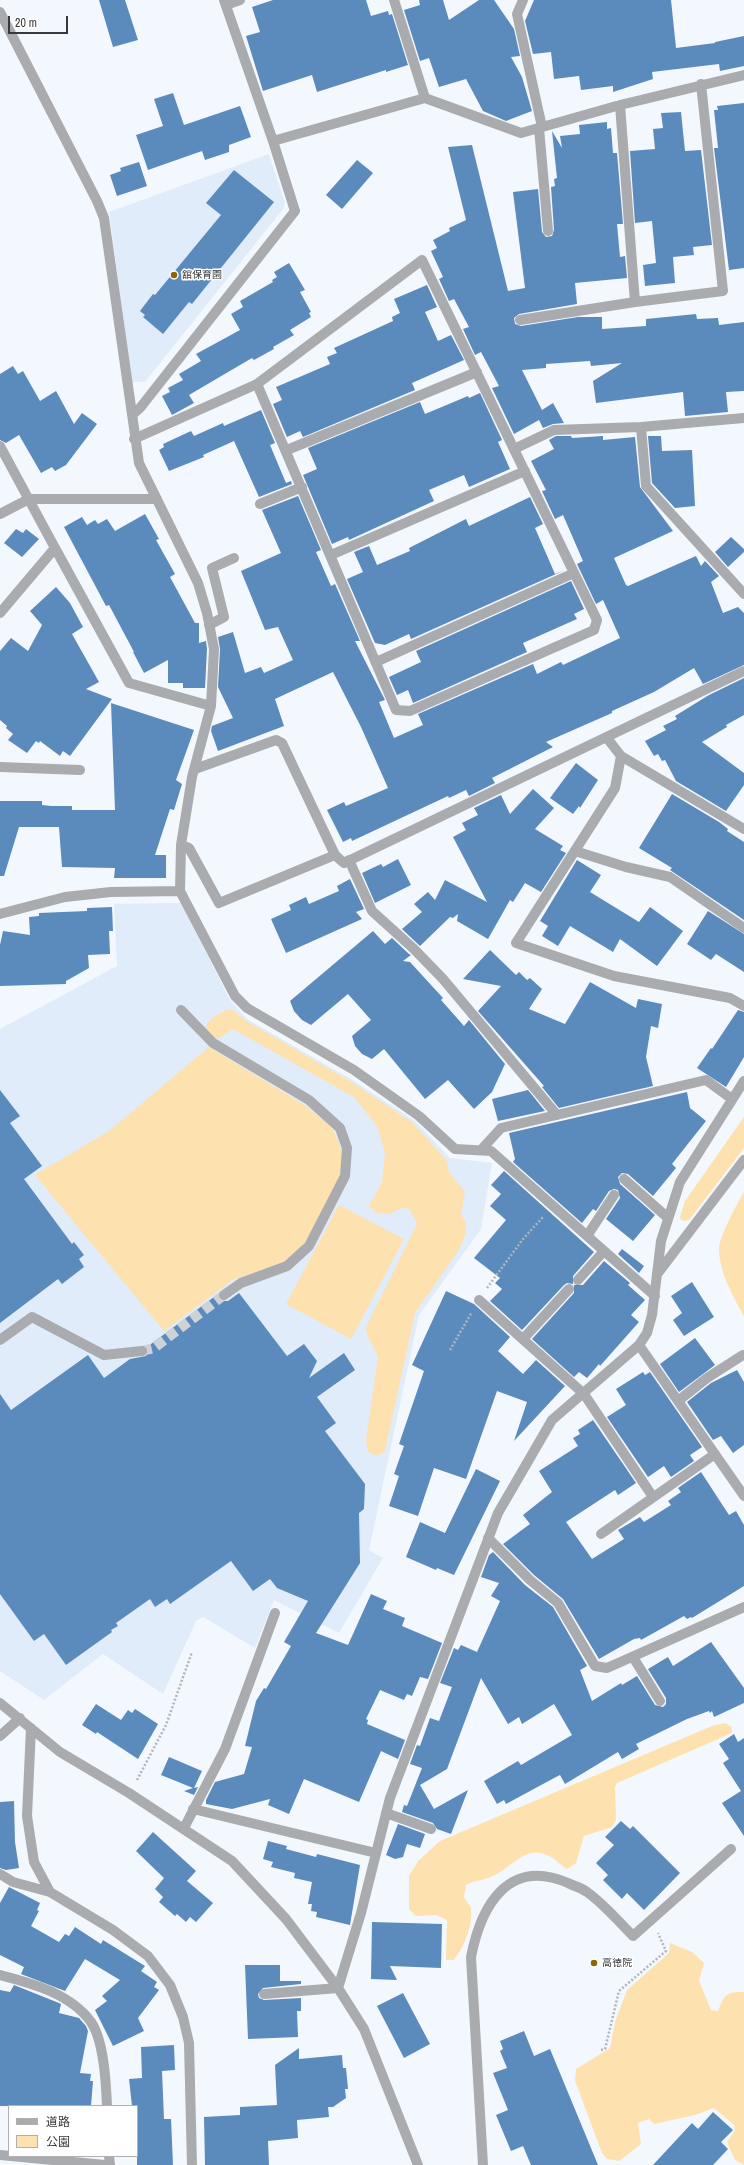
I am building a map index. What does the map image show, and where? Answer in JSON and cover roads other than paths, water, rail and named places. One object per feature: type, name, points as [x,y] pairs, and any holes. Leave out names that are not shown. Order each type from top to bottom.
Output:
[{"type":"street","points":[[132,415],[140,408],[295,212],[273,141],[225,2],[240,0]]},
{"type":"street","points":[[394,0],[425,98]]},
{"type":"street","points":[[523,0],[518,14],[541,127],[548,231]]},
{"type":"street","points":[[0,12],[91,188],[104,218],[132,415],[134,439],[139,462],[198,583],[214,648],[211,706],[195,770],[181,845],[180,891],[235,996],[247,1008],[354,1070],[419,1116],[454,1149],[491,1151],[655,1296]]},
{"type":"street","points":[[273,141],[425,98],[521,133],[620,105],[701,84],[744,75]]},
{"type":"street","points":[[520,320],[635,302],[723,291],[701,84]]},
{"type":"street","points":[[620,105],[635,302]]},
{"type":"street","points":[[134,439],[258,384],[422,260],[597,620],[594,630],[410,711],[396,710],[258,384]]},
{"type":"street","points":[[287,450],[476,372]]},
{"type":"street","points":[[514,449],[554,430],[641,428],[744,418]]},
{"type":"street","points":[[641,428],[646,486],[744,594]]},
{"type":"street","points":[[0,446],[129,683],[211,706]]},
{"type":"street","points":[[331,555],[525,472]]},
{"type":"street","points":[[260,504],[302,487]]},
{"type":"street","points":[[0,514],[29,499],[157,499]]},
{"type":"street","points":[[0,614],[55,548]]},
{"type":"street","points":[[209,624],[224,618],[212,568],[234,558]]},
{"type":"street","points":[[376,662],[574,573]]},
{"type":"street","points":[[195,770],[276,740],[282,743],[335,855],[344,863],[744,671]]},
{"type":"street","points":[[607,738],[621,756],[744,829]]},
{"type":"street","points":[[621,756],[616,788],[516,943],[614,976],[730,998],[744,1006]]},
{"type":"street","points":[[0,767],[80,770]]},
{"type":"street","points":[[181,845],[189,848],[219,903],[335,855]]},
{"type":"street","points":[[575,851],[626,867],[670,877],[744,928]]},
{"type":"street","points":[[349,860],[372,911],[414,949],[443,979],[557,1115]]},
{"type":"street","points":[[0,914],[65,897],[111,892],[180,891]]},
{"type":"street","points":[[181,1010],[213,1043],[309,1100],[340,1128],[347,1148],[345,1176],[309,1246],[287,1266],[241,1283],[224,1295]]},
{"type":"street","points":[[481,1150],[502,1128],[706,1080],[732,1099]]},
{"type":"street","points":[[338,1988],[361,1913],[390,1798],[498,1513],[552,1420],[584,1394],[639,1345],[647,1332],[652,1316],[655,1296],[660,1241],[680,1182],[744,1081]]},
{"type":"street","points":[[657,1273],[744,1160]]},
{"type":"street","points":[[624,1180],[668,1218]]},
{"type":"street","points":[[587,1236],[614,1195]]},
{"type":"street","points":[[578,1280],[604,1251]]},
{"type":"street","points":[[523,1339],[569,1289]]},
{"type":"street","points":[[479,1300],[584,1394],[653,1497]]},
{"type":"street","points":[[0,1340],[32,1317],[104,1355],[142,1351]]},
{"type":"street","points":[[639,1345],[744,1496]]},
{"type":"street","points":[[678,1401],[707,1378],[743,1355]]},
{"type":"street","points":[[601,1534],[715,1454]]},
{"type":"street","points":[[488,1538],[530,1580],[558,1603],[595,1666],[607,1668],[744,1607]]},
{"type":"street","points":[[184,1828],[225,1749],[275,1613]]},
{"type":"street","points":[[633,1656],[660,1701]]},
{"type":"street","points":[[0,1703],[60,1752],[130,1793],[232,1860],[286,1919],[338,1988],[364,2029],[418,2165]]},
{"type":"street","points":[[0,1736],[20,1718]]},
{"type":"street","points":[[31,1728],[27,1816],[34,1862],[50,1892]]},
{"type":"street","points":[[193,1809],[376,1853]]},
{"type":"street","points":[[386,1813],[431,1829]]},
{"type":"street","points":[[483,2165],[471,1957],[476,1931],[493,1899],[509,1884],[524,1878],[540,1875],[556,1878],[587,1892],[633,1936],[731,1849]]},
{"type":"street","points":[[0,1874],[13,1882],[50,1892],[113,1930],[148,1956],[170,1985],[183,2017],[188,2043],[192,2165]]},
{"type":"street","points":[[0,1975],[21,1980],[50,1991],[79,2009],[92,2023],[99,2043],[107,2105]]},
{"type":"street","points":[[264,1994],[338,1988]]},
{"type":"street","points":[[12,2157],[105,2165]]},
{"type":"tunnel","points":[[142,1351],[154,1348],[224,1295]]},
{"type":"place","name":"舘保育園","points":[[174,275]]},
{"type":"place","name":"高徳院","points":[[594,1963]]}]
